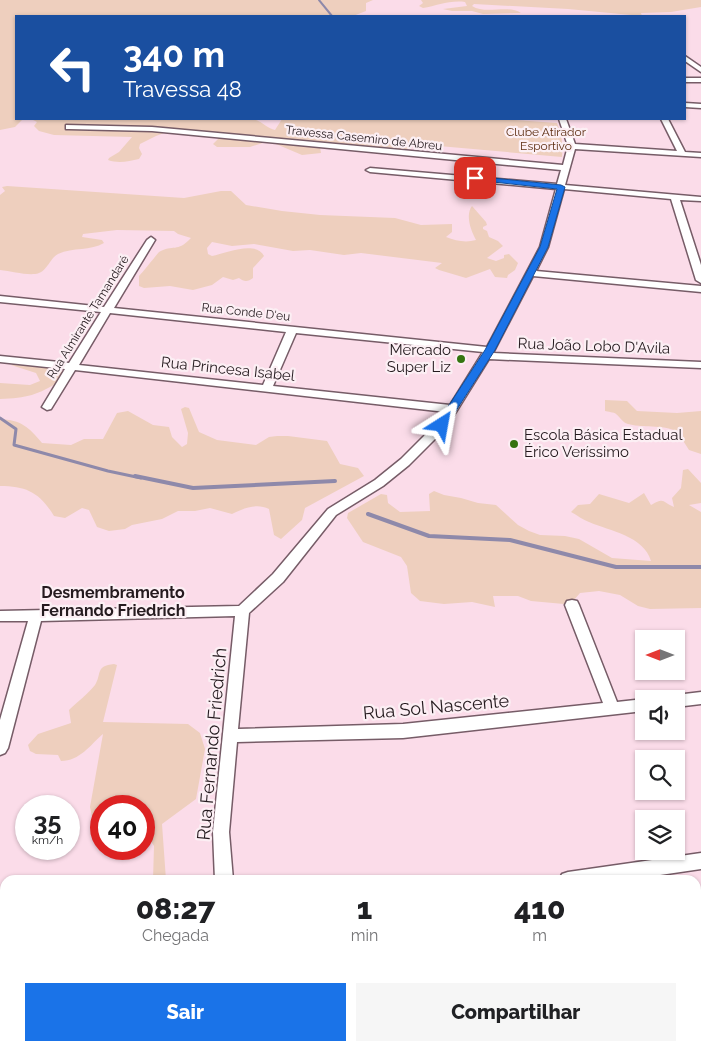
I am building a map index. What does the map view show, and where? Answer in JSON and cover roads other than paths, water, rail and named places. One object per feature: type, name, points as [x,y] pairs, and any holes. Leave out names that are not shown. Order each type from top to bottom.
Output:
[{"type":"street","points":[[686,59],[701,70]]},
{"type":"street","points":[[686,80],[701,80]]},
{"type":"street","points":[[686,105],[701,106]]},
{"type":"street","points":[[0,616],[242,611],[278,578],[332,512],[379,483],[405,462],[442,425],[453,409],[488,353],[544,247],[572,146],[562,120]]},
{"type":"street","points":[[665,120],[682,154]]},
{"type":"street","name":"Travessa Casemiro de Abreu","points":[[70,127],[152,129],[566,168]]},
{"type":"street","points":[[572,146],[701,156]]},
{"type":"street","points":[[370,170],[701,199]]},
{"type":"street","points":[[675,197],[701,280]]},
{"type":"street","name":"Rua Almirante Tamandaré","points":[[47,407],[151,240]]},
{"type":"street","points":[[530,273],[701,289]]},
{"type":"street","name":"Rua Conde D'eu","points":[[0,299],[488,353]]},
{"type":"street","points":[[266,388],[292,330]]},
{"type":"street","name":"Rua João Lobo D'Avila","points":[[488,353],[701,365]]},
{"type":"street","name":"Rua Princesa Isabel","points":[[0,359],[453,409]]},
{"type":"street","points":[[572,605],[613,709]]},
{"type":"street","name":"Rua Fernando Friedrich","points":[[224,875],[221,832],[242,611]]},
{"type":"street","points":[[0,745],[36,615]]},
{"type":"street","points":[[685,700],[701,698]]},
{"type":"street","name":"Rua Sol Nascente","points":[[230,736],[403,731],[635,706]]},
{"type":"street","points":[[605,875],[701,862]]},
{"type":"waterway","points":[[319,0],[331,15]]},
{"type":"waterway","points":[[0,418],[16,429],[14,445],[108,471],[141,478]]},
{"type":"waterway","points":[[135,476],[193,488],[335,481]]},
{"type":"waterway","points":[[368,514],[429,536],[510,540],[616,567],[701,567]]},
{"type":"place","name":"Mercado Super Liz","points":[[461,359]]},
{"type":"place","name":"Escola Básica Estadual Érico Veríssimo","points":[[514,444]]},
{"type":"district","name":"Desmembramento Fernando Friedrich","points":[[113,601]]},
{"type":"park label","name":"Clube Atirador Esportivo","points":[[546,139]]}]
